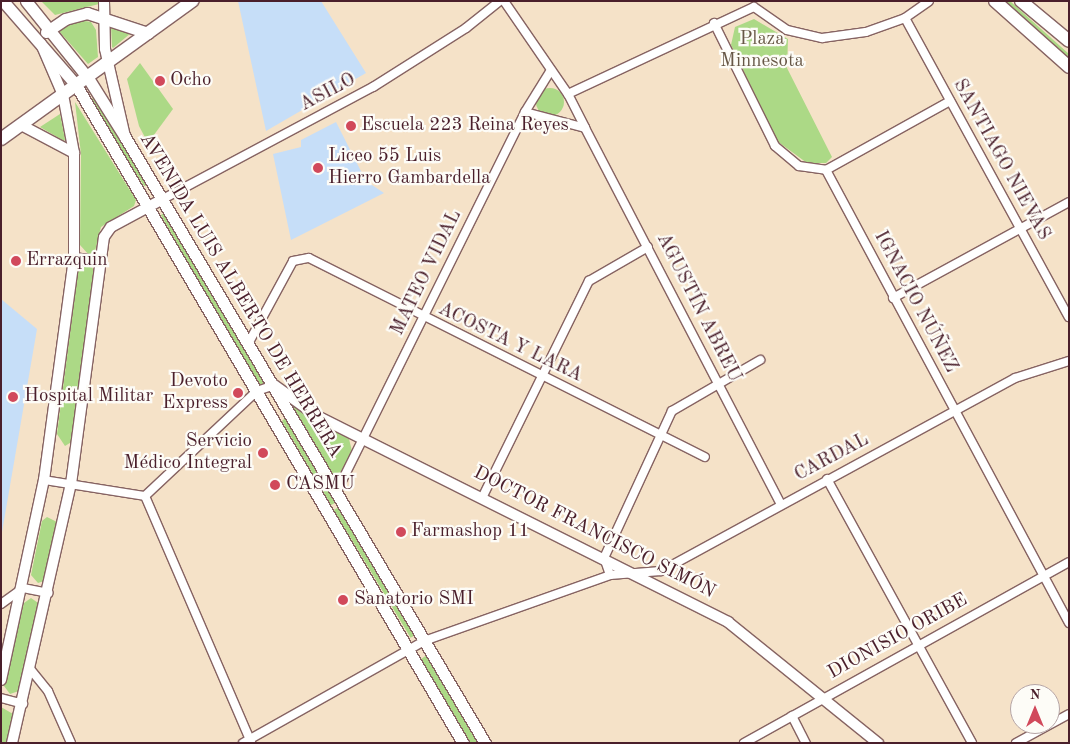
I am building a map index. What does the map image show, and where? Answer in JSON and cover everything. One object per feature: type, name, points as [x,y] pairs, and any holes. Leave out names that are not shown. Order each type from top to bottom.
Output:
[{"type":"main road","name":"AVENIDA LUIS ALBERTO DE HERRERA","points":[[3,1],[41,42],[76,86],[149,206],[463,743]]},
{"type":"main road","name":"AVENIDA LUIS ALBERTO DE HERRERA","points":[[26,1],[50,28],[88,78],[125,137],[274,385],[484,743]]},
{"type":"main road","points":[[1,139],[88,78],[192,1]]},
{"type":"main road","points":[[995,1],[1069,67]]},
{"type":"main road","points":[[1021,1],[1069,41]]},
{"type":"main road","points":[[41,42],[50,28],[78,14],[104,16],[148,33]]},
{"type":"street","points":[[104,1],[107,64],[125,137]]},
{"type":"street","name":"ASILO","points":[[163,199],[373,87],[443,44],[500,1]]},
{"type":"street","name":"AGUSTÍN ABREU","points":[[504,1],[568,94],[780,504]]},
{"type":"street","points":[[568,94],[754,4],[787,30],[822,38],[866,32],[906,18],[929,1]]},
{"type":"street","name":"SANTIAGO NIEVAS","points":[[906,18],[1019,229],[1069,317]]},
{"type":"street","points":[[714,23],[775,146],[800,166],[826,170],[950,102]]},
{"type":"street","name":"AVENIDA LUIS ALBERTO DE HERRERA","points":[[1,680],[23,588],[44,480],[74,258],[74,153],[63,95],[41,42]]},
{"type":"street","name":"MATEO VIDAL","points":[[336,493],[524,112],[551,70]]},
{"type":"street","points":[[524,112],[584,128]]},
{"type":"street","points":[[21,125],[74,153]]},
{"type":"street","name":"IGNACIO NÚÑEZ","points":[[826,170],[893,298],[956,410],[1069,622]]},
{"type":"street","points":[[12,743],[49,593],[71,484],[101,262],[107,232],[163,199]]},
{"type":"street","points":[[893,298],[1069,202]]},
{"type":"street","points":[[483,496],[594,274],[648,247]]},
{"type":"street","name":"ACOSTA Y LARA","points":[[248,344],[293,261],[300,257],[706,457]]},
{"type":"street","points":[[74,258],[101,262]]},
{"type":"street","points":[[610,575],[604,558],[660,436],[676,406],[760,360]]},
{"type":"street","name":"CARDAL","points":[[248,742],[424,641],[610,575],[639,576],[661,571],[780,504],[1015,378],[1069,361]]},
{"type":"street","points":[[145,496],[257,391],[274,385]]},
{"type":"street","name":"DOCTOR FRANCISCO SIMÓN","points":[[274,385],[317,416],[483,496],[728,622],[826,696],[878,743]]},
{"type":"street","points":[[827,479],[972,743]]},
{"type":"street","points":[[44,480],[145,496]]},
{"type":"street","points":[[145,496],[248,742]]},
{"type":"street","name":"DIONISIO ORIBE","points":[[744,743],[918,644],[1069,562]]},
{"type":"street","points":[[1,604],[23,588],[49,593]]},
{"type":"street","points":[[1,636],[11,643]]},
{"type":"street","points":[[31,670],[48,691],[71,743]]},
{"type":"street","points":[[1,698],[23,704]]},
{"type":"street","points":[[1016,743],[1069,714]]},
{"type":"street","points":[[792,716],[806,743]]},
{"type":"shaded area","points":[[238,1],[321,1],[366,73],[266,131]]},
{"type":"shaded area","name":"Liceo 55 Luis Hierro Gambardella","points":[[336,122],[366,181],[384,193],[291,240],[273,154],[301,147],[301,140]]},
{"type":"shaded area","name":"Hospital Militar","points":[[1,299],[37,329],[1,538]]},
{"type":"green space","points":[[41,1],[99,1],[99,4],[55,15]]},
{"type":"green space","points":[[1004,1],[1010,1],[1069,54],[1069,59]]},
{"type":"green space","name":"Plaza Minnesota","points":[[754,19],[788,39],[787,68],[832,157],[826,163],[807,163],[777,141],[731,45],[735,27]]},
{"type":"green space","points":[[79,20],[91,22],[96,30],[98,57],[88,64],[59,31]]},
{"type":"green space","points":[[111,25],[131,33],[113,48],[112,47]]},
{"type":"green space","points":[[140,63],[173,109],[148,143],[139,126],[127,79]]},
{"type":"green space","points":[[550,88],[560,92],[564,102],[560,112],[550,116],[540,112],[536,102],[540,92]]},
{"type":"green space","points":[[95,97],[149,185],[144,186],[90,100]]},
{"type":"green space","points":[[75,102],[136,200],[134,206],[101,227],[95,251],[89,255],[80,245],[81,154]]},
{"type":"green space","points":[[60,114],[65,139],[64,141],[40,127]]},
{"type":"green space","points":[[166,212],[264,383],[259,386],[161,215]]},
{"type":"green space","points":[[84,265],[92,266],[95,276],[73,441],[65,446],[57,434],[78,272]]},
{"type":"green space","points":[[288,400],[349,439],[352,451],[339,475],[332,475]]},
{"type":"green space","points":[[286,417],[337,502],[331,505],[282,421]]},
{"type":"green space","points":[[339,507],[416,635],[411,638],[334,510]]},
{"type":"green space","points":[[47,517],[57,522],[44,581],[38,583],[31,575],[42,521]]},
{"type":"green space","points":[[31,598],[41,605],[19,691],[10,694],[4,686],[24,603]]},
{"type":"green space","points":[[427,655],[479,743],[469,743],[421,659]]},
{"type":"green space","points":[[1,707],[13,714],[6,743],[1,743]]},
{"type":"place","name":"Ocho","points":[[160,81]]},
{"type":"place","name":"Escuela 223 Reina Reyes","points":[[351,126]]},
{"type":"place","name":"Liceo 55 Luis Hierro Gambardella","points":[[318,168]]},
{"type":"place","name":"Errazquin","points":[[16,261]]},
{"type":"place","name":"Devoto Express","points":[[238,393]]},
{"type":"place","name":"Hospital Militar","points":[[13,397]]},
{"type":"place","name":"Servicio Médico Integral","points":[[263,453]]},
{"type":"place","name":"CASMU","points":[[275,485]]},
{"type":"place","name":"Farmashop 11","points":[[401,532]]},
{"type":"place","name":"Sanatorio SMI","points":[[343,600]]}]
